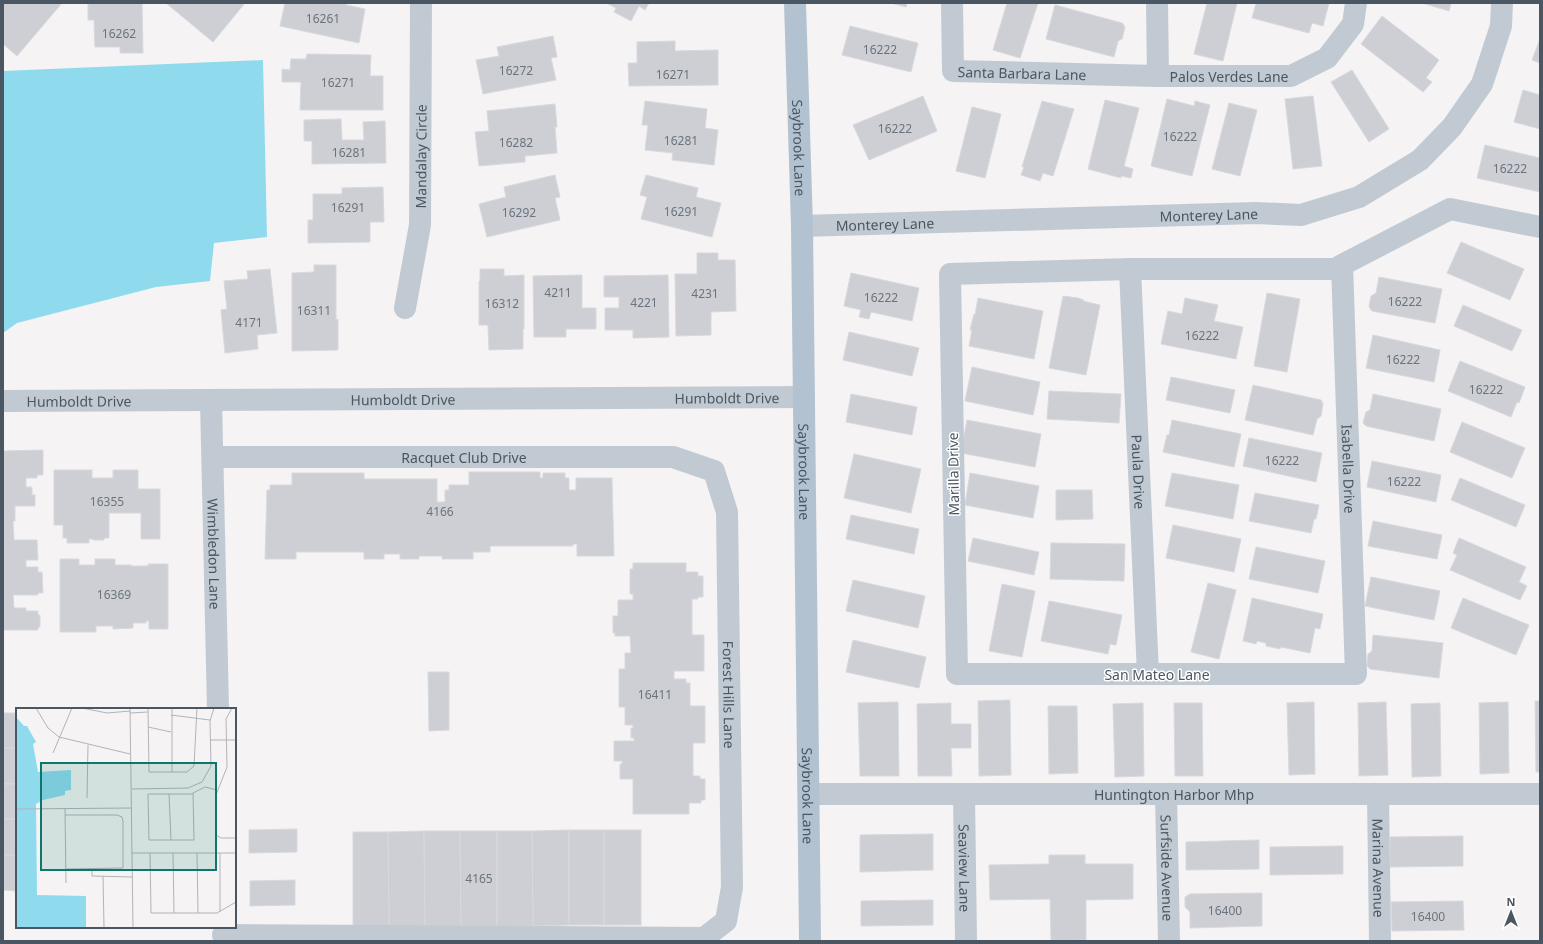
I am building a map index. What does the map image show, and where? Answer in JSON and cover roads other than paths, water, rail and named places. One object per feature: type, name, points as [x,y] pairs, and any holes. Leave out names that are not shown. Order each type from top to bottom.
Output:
[{"type":"main road","name":"Saybrook Lane","points":[[795,3],[802,226],[810,941]]},
{"type":"street","name":"Mandalay Circle","points":[[405,308],[420,225],[421,3]]},
{"type":"street","name":"Santa Barbara Lane","points":[[952,3],[953,71],[1158,76]]},
{"type":"street","points":[[1157,3],[1158,76]]},
{"type":"street","name":"Palos Verdes Lane","points":[[1158,76],[1292,76],[1327,58],[1353,24],[1356,3]]},
{"type":"street","name":"Monterey Lane","points":[[802,226],[1256,213],[1301,215],[1359,197],[1420,160],[1452,127],[1482,84],[1501,26],[1502,3]]},
{"type":"street","points":[[1130,269],[1335,269],[1450,209],[1540,227]]},
{"type":"street","name":"Isabella Drive","points":[[1342,265],[1356,674]]},
{"type":"street","name":"Marilla Drive","points":[[957,674],[950,274],[1130,269]]},
{"type":"street","name":"Paula Drive","points":[[1130,269],[1148,674]]},
{"type":"street","name":"Humboldt Drive","points":[[3,401],[803,398]]},
{"type":"street","name":"Wimbledon Lane","points":[[211,400],[218,708]]},
{"type":"street","name":"Racquet Club Drive","points":[[213,457],[673,457],[714,471]]},
{"type":"street","name":"Forest Hills Lane","points":[[452,939],[704,938],[726,921],[732,887],[727,512],[714,471]]},
{"type":"street","name":"San Mateo Lane","points":[[957,674],[1356,674]]},
{"type":"street","name":"Huntington Harbor Mhp","points":[[809,794],[1540,794]]},
{"type":"street","name":"Seaview Lane","points":[[964,794],[966,941]]},
{"type":"street","name":"Surfside Avenue","points":[[1166,794],[1169,941]]},
{"type":"street","name":"Marina Avenue","points":[[1378,794],[1380,941]]},
{"type":"street","points":[[223,934],[452,939]]},
{"type":"water","points":[[263,60],[267,237],[214,243],[210,281],[156,287],[17,323],[3,333],[3,71]]}]
